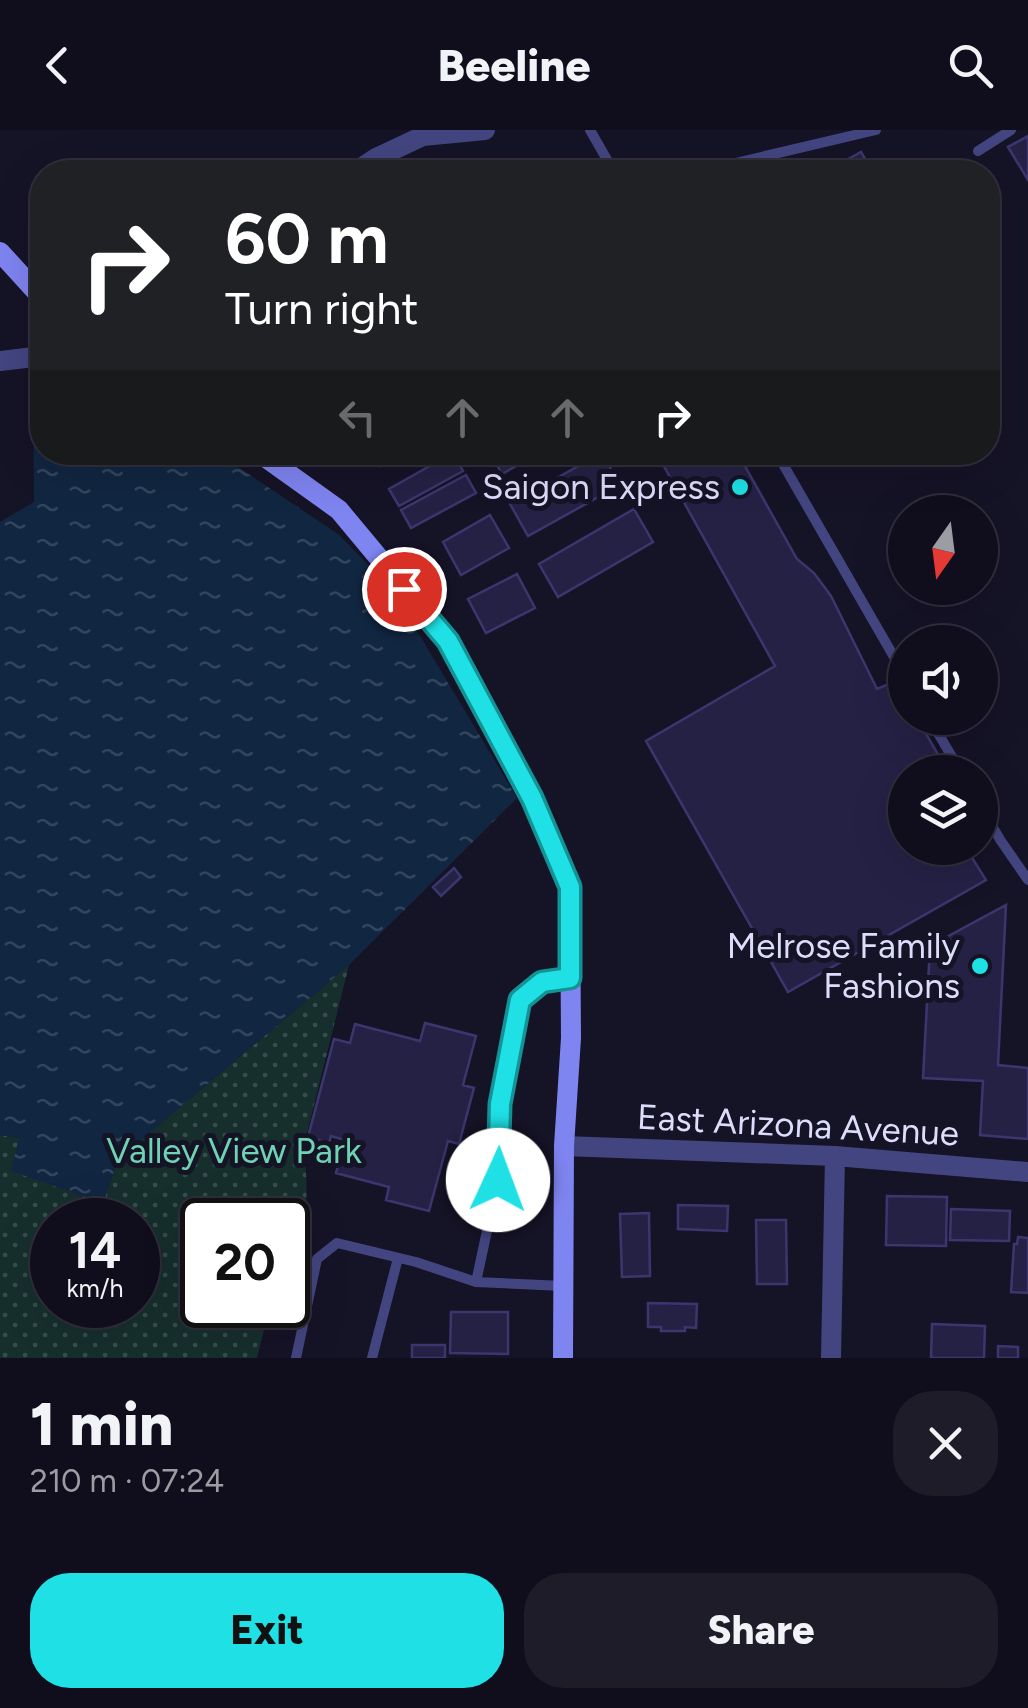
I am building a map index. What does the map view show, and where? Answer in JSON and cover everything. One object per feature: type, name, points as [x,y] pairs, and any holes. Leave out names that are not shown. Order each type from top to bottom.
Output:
[{"type":"street","points":[[373,160],[424,136],[485,130]]},
{"type":"street","points":[[0,252],[30,285]]},
{"type":"street","points":[[0,361],[30,357]]},
{"type":"street","points":[[276,465],[340,510],[448,641],[532,798],[570,887],[571,1038],[564,1146],[563,1358]]},
{"type":"street","name":"East Arizona Avenue","points":[[564,1146],[836,1156],[1028,1172]]},
{"type":"street","points":[[832,1358],[836,1156]]},
{"type":"lane","points":[[590,130],[607,160]]},
{"type":"lane","points":[[748,160],[876,130]]},
{"type":"lane","points":[[978,151],[1011,130]]},
{"type":"lane","points":[[783,465],[888,646]]},
{"type":"lane","points":[[998,837],[1028,880]]},
{"type":"lane","points":[[476,1282],[498,1180],[500,1104],[520,1000],[542,982],[570,978]]},
{"type":"lane","points":[[296,1358],[317,1259],[336,1243],[476,1282],[563,1286]]},
{"type":"lane","points":[[372,1358],[398,1258]]},
{"type":"green space","name":"Valley View Park","points":[[349,965],[303,1149],[306,1198],[180,1198],[180,1328],[264,1328],[257,1358],[0,1358],[0,1135],[19,1138],[97,1198],[30,1198],[30,1328],[160,1328],[160,1198],[105,1198],[118,1159]]},
{"type":"water","points":[[34,465],[235,465],[338,534],[392,589],[517,798],[349,965],[118,1159],[105,1198],[89,1198],[11,1171],[19,1138],[0,1135],[0,522],[34,502]]},
{"type":"building","points":[[1028,136],[1028,180],[1008,147]]},
{"type":"building","points":[[861,152],[866,160],[847,160]]},
{"type":"building","points":[[432,465],[460,465],[463,471],[399,506],[389,489]]},
{"type":"building","points":[[497,465],[518,465],[502,474]]},
{"type":"building","points":[[580,465],[609,465],[620,485],[528,536],[510,504]]},
{"type":"building","points":[[663,465],[744,465],[797,559],[814,573],[831,596],[877,689],[888,684],[888,735],[927,735],[938,755],[888,755],[888,865],[977,865],[986,880],[788,992],[646,741],[775,666]]},
{"type":"building","points":[[466,475],[476,493],[411,528],[401,510]]},
{"type":"building","points":[[634,509],[653,542],[558,597],[539,564]]},
{"type":"building","points":[[490,515],[509,548],[461,575],[443,542]]},
{"type":"building","points":[[517,574],[535,608],[486,633],[468,599]]},
{"type":"building","points":[[454,868],[461,877],[441,896],[433,887]]},
{"type":"building","points":[[1006,905],[998,1065],[1028,1068],[1028,1139],[980,1135],[983,1081],[923,1078],[930,946]]},
{"type":"building","points":[[425,1023],[476,1036],[463,1085],[474,1088],[459,1144],[448,1141],[429,1211],[386,1200],[389,1187],[336,1173],[345,1140],[331,1136],[329,1143],[308,1137],[334,1039],[350,1043],[355,1024],[420,1041]]},
{"type":"building","points":[[887,1196],[947,1197],[946,1246],[886,1245]]},
{"type":"building","points":[[678,1205],[728,1206],[727,1231],[678,1229]]},
{"type":"building","points":[[951,1209],[1010,1211],[1009,1241],[950,1240]]},
{"type":"building","points":[[649,1213],[650,1276],[622,1277],[620,1214]]},
{"type":"building","points":[[756,1220],[786,1220],[787,1284],[757,1284]]},
{"type":"building","points":[[1018,1237],[1028,1238],[1028,1293],[1011,1292],[1014,1244]]},
{"type":"building","points":[[648,1303],[697,1304],[696,1328],[661,1331],[661,1327],[648,1327]]},
{"type":"building","points":[[451,1312],[508,1312],[508,1354],[450,1353]]},
{"type":"building","points":[[932,1324],[985,1326],[984,1358],[931,1358]]},
{"type":"building","points":[[412,1345],[445,1345],[445,1358],[412,1358]]},
{"type":"building","points":[[998,1346],[1018,1347],[1018,1358],[998,1358]]},
{"type":"place","name":"Saigon Express","points":[[740,487]]},
{"type":"place","name":"Melrose Family Fashions","points":[[980,966]]},
{"type":"route","points":[[404,589],[448,641],[532,798],[570,887],[570,978],[542,982],[520,1000],[500,1104],[498,1180]]}]
